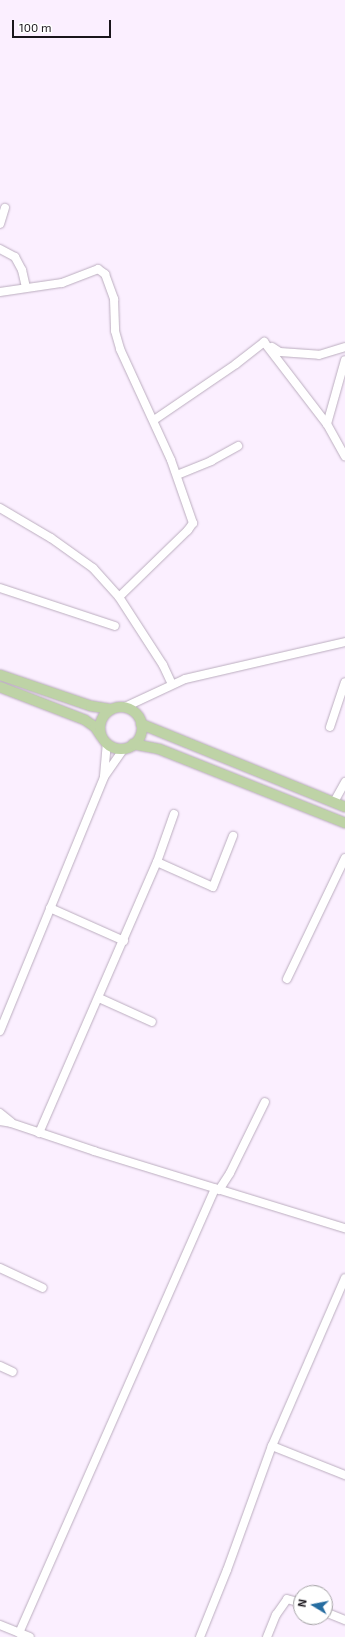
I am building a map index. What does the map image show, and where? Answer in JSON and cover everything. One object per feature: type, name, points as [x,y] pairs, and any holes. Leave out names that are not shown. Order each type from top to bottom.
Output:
[{"type":"main road","points":[[0,675],[91,706],[111,709],[125,707],[135,713],[141,724],[140,735],[129,746]]},
{"type":"main road","points":[[0,687],[85,720],[95,727],[104,739],[115,748],[129,746],[160,749],[345,823]]},
{"type":"main road","points":[[104,739],[100,726],[102,720],[111,709]]},
{"type":"main road","points":[[141,724],[345,807]]},
{"type":"street","points":[[0,224],[5,208]]},
{"type":"street","points":[[0,249],[15,257],[22,270],[26,288]]},
{"type":"street","points":[[0,292],[62,283],[98,269],[105,274],[114,299],[115,331],[120,349],[154,420],[177,476],[192,519],[192,526],[119,597]]},
{"type":"street","points":[[154,420],[236,364],[264,342]]},
{"type":"street","points":[[264,342],[280,352],[319,355],[345,347]]},
{"type":"street","points":[[264,342],[327,424],[345,456]]},
{"type":"street","points":[[327,424],[345,360]]},
{"type":"street","points":[[177,476],[211,461],[238,446]]},
{"type":"street","points":[[0,508],[51,538],[93,568],[119,597],[163,665],[172,684]]},
{"type":"street","points":[[0,588],[115,626]]},
{"type":"street","points":[[125,707],[172,684],[345,642]]},
{"type":"street","points":[[330,727],[345,682]]},
{"type":"street","points":[[104,739],[104,777]]},
{"type":"street","points":[[0,1031],[104,777],[129,746]]},
{"type":"street","points":[[334,802],[345,782]]},
{"type":"street","points":[[39,1133],[158,862],[174,814]]},
{"type":"street","points":[[158,862],[213,887],[233,836]]},
{"type":"street","points":[[287,978],[345,858]]},
{"type":"street","points":[[50,908],[124,941]]},
{"type":"street","points":[[99,998],[152,1022]]},
{"type":"street","points":[[19,1633],[217,1189],[230,1173],[265,1102]]},
{"type":"street","points":[[0,1113],[11,1123]]},
{"type":"street","points":[[0,1121],[11,1123],[345,1228]]},
{"type":"street","points":[[0,1268],[43,1288]]},
{"type":"street","points":[[200,1637],[227,1570],[272,1446],[345,1278]]},
{"type":"street","points":[[0,1366],[13,1372]]},
{"type":"street","points":[[272,1446],[345,1475]]},
{"type":"street","points":[[267,1637],[276,1616],[287,1599],[293,1601]]},
{"type":"street","points":[[333,1615],[345,1620]]},
{"type":"street","points":[[0,1625],[30,1637]]}]
